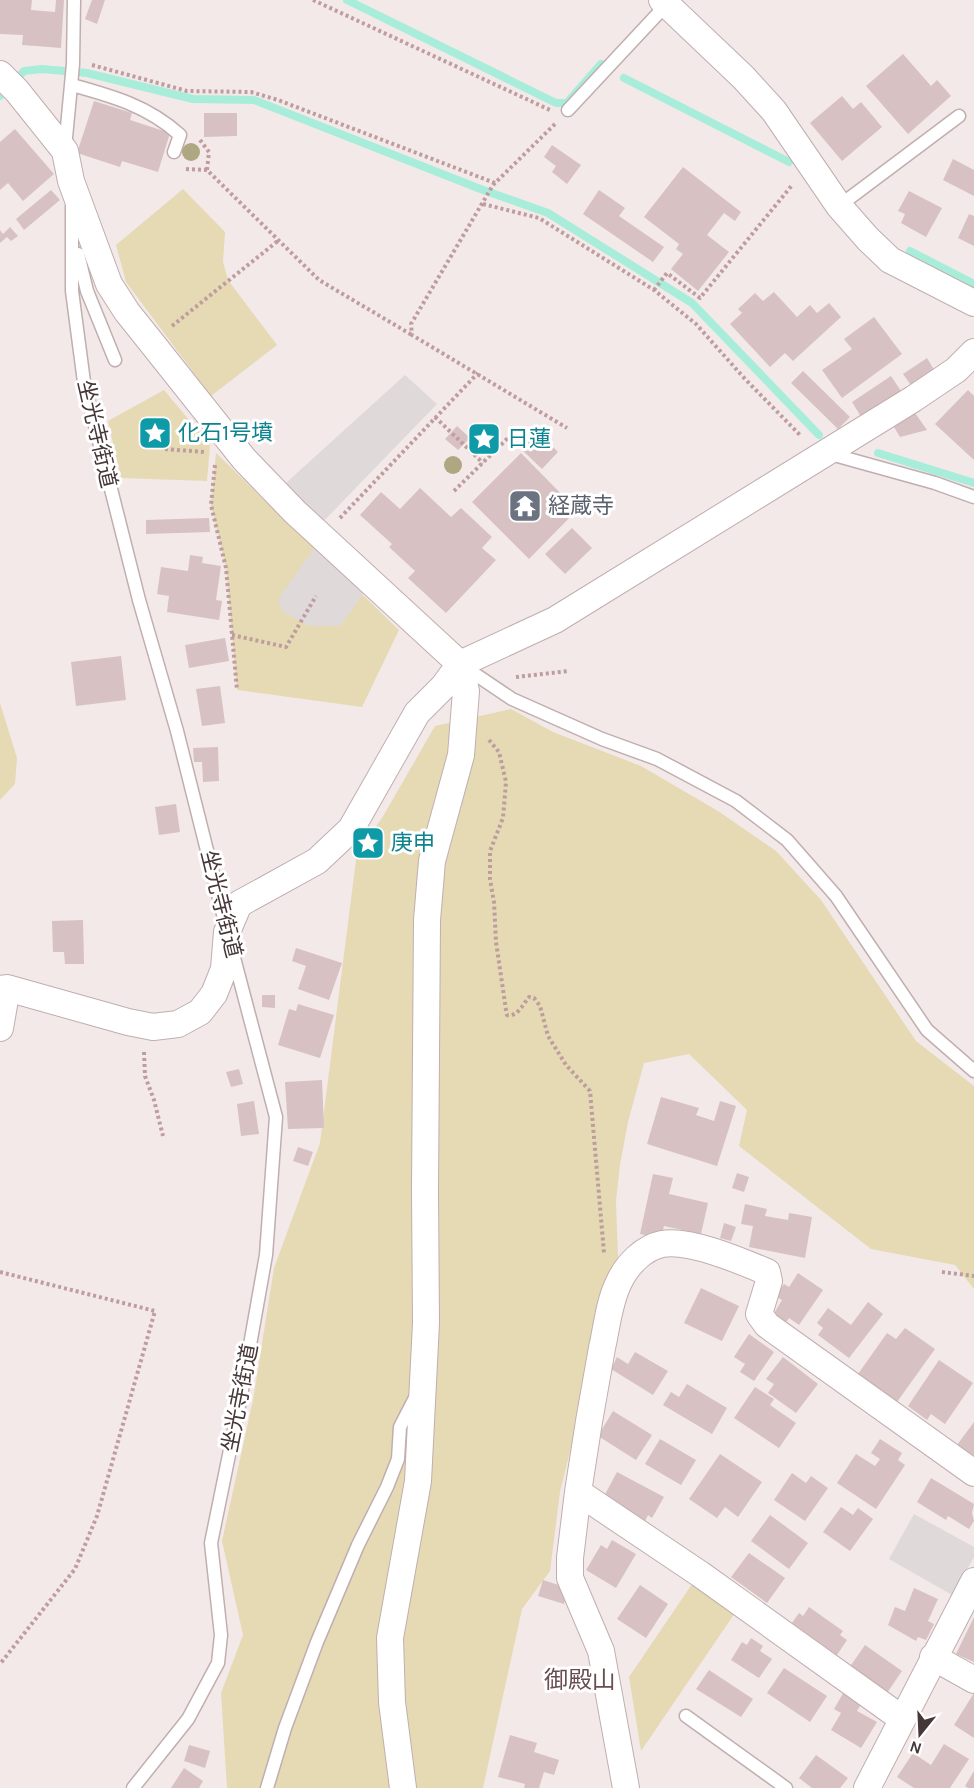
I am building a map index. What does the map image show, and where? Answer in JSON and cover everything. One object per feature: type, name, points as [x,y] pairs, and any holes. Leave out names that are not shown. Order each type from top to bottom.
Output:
[{"type":"street","points":[[665,2],[743,77],[774,111],[839,206],[868,239],[890,260],[974,303]]},
{"type":"street","points":[[7,81],[65,151]]},
{"type":"street","name":"坐光寺街道","points":[[65,151],[72,181]]},
{"type":"street","points":[[72,181],[110,284],[217,441],[244,459],[321,538],[460,664],[466,691],[461,755],[432,861],[428,920],[426,1323],[418,1481],[390,1638],[392,1702],[403,1788]]},
{"type":"street","points":[[0,1028],[4,988],[153,1027],[178,1024],[200,1012],[214,994],[224,969],[227,932],[239,904],[317,861],[351,829],[417,713],[443,687],[460,664],[555,621],[936,385],[956,370],[974,351]]},
{"type":"street","points":[[626,1788],[601,1651],[570,1578],[570,1558],[585,1443],[611,1301],[619,1281],[630,1264],[644,1252],[661,1244],[680,1244],[710,1251],[767,1272],[769,1281],[759,1314],[767,1325],[974,1473]]},
{"type":"street","points":[[578,1492],[700,1574],[901,1718]]},
{"type":"street","points":[[873,1786],[901,1718],[974,1581]]},
{"type":"street","points":[[933,1657],[974,1680]]},
{"type":"lane","name":"坐光寺街道","points":[[65,151],[72,83],[74,0]]},
{"type":"lane","points":[[568,110],[665,2]]},
{"type":"lane","points":[[72,83],[117,97],[163,119],[180,135],[174,152]]},
{"type":"lane","points":[[839,206],[958,116]]},
{"type":"lane","name":"坐光寺街道","points":[[72,181],[72,291],[84,382],[139,600],[177,730],[276,1118],[266,1255],[240,1401],[211,1543],[221,1635],[218,1663],[188,1719],[133,1788]]},
{"type":"lane","points":[[73,236],[87,291],[115,360]]},
{"type":"lane","points":[[826,453],[935,483],[974,497]]},
{"type":"lane","points":[[460,664],[512,699],[602,739],[657,759],[736,801],[787,840],[836,896],[927,1030],[974,1071]]},
{"type":"lane","points":[[267,1788],[285,1728],[317,1642],[358,1545],[391,1478],[398,1459],[400,1427],[423,1381]]},
{"type":"lane","points":[[686,1716],[786,1788]]},
{"type":"path","points":[[313,0],[552,111],[568,110]]},
{"type":"path","points":[[73,62],[186,91],[251,92],[269,97],[494,184]]},
{"type":"path","points":[[412,335],[411,324],[494,184],[568,110]]},
{"type":"path","points":[[174,152],[183,169],[207,170],[319,280],[567,428]]},
{"type":"path","points":[[654,289],[667,273],[700,298],[794,182],[802,187]]},
{"type":"path","points":[[484,201],[539,218],[654,289],[696,324],[773,409],[809,443],[826,453]]},
{"type":"path","points":[[151,342],[279,240]]},
{"type":"path","points":[[321,538],[478,373]]},
{"type":"path","points":[[435,417],[483,463]]},
{"type":"path","points":[[454,491],[518,428]]},
{"type":"path","points":[[165,449],[217,441],[211,505],[226,568],[237,690]]},
{"type":"path","points":[[232,635],[286,647],[316,596]]},
{"type":"path","points":[[489,683],[533,674],[568,671]]},
{"type":"path","points":[[499,752],[506,782],[503,818],[490,850],[490,879],[494,902],[496,942],[507,1015],[512,1016],[517,1013],[529,997],[534,998],[540,1006],[548,1036],[566,1065],[590,1091],[605,1257]]},
{"type":"path","points":[[135,1048],[144,1053],[145,1076],[163,1136]]},
{"type":"path","points":[[0,1272],[155,1311],[97,1516],[75,1569],[0,1664]]},
{"type":"path","points":[[942,1272],[974,1276]]},
{"type":"shaded area","points":[[183,189],[225,232],[223,262],[228,280],[277,345],[211,396],[126,282],[116,245]]},
{"type":"shaded area","points":[[405,375],[437,404],[314,531],[276,492]]},
{"type":"shaded area","name":"化石1号墳","points":[[164,390],[210,445],[207,481],[121,478],[108,421]]},
{"type":"shaded area","points":[[216,453],[399,630],[362,707],[237,690],[226,568],[211,505]]},
{"type":"shaded area","points":[[321,539],[371,583],[340,626],[308,626],[282,611],[278,599]]},
{"type":"shaded area","points":[[0,703],[17,758],[15,784],[0,800]]},
{"type":"shaded area","points":[[511,709],[553,732],[641,766],[718,811],[776,851],[821,900],[916,1041],[974,1086],[974,1289],[955,1265],[871,1249],[739,1146],[747,1110],[689,1054],[644,1063],[628,1122],[620,1165],[616,1201],[618,1258],[560,1492],[550,1571],[522,1609],[483,1788],[227,1788],[221,1693],[243,1635],[222,1541],[253,1400],[274,1268],[320,1143],[357,852],[382,818],[435,726]]},
{"type":"shaded area","points":[[914,1514],[974,1547],[974,1557],[952,1595],[889,1559]]},
{"type":"shaded area","points":[[692,1584],[735,1613],[641,1751],[629,1677]]},
{"type":"building","points":[[0,0],[32,0],[31,10],[55,12],[56,0],[64,0],[61,48],[22,45],[23,35],[0,34]]},
{"type":"building","points":[[92,0],[105,0],[97,24],[85,19]]},
{"type":"building","points":[[903,54],[931,86],[937,80],[951,96],[908,134],[866,86]]},
{"type":"building","points":[[842,96],[853,109],[861,102],[882,127],[842,161],[810,123]]},
{"type":"building","points":[[94,101],[132,113],[130,120],[170,133],[158,172],[122,161],[120,167],[77,153]]},
{"type":"building","points":[[204,113],[237,113],[237,136],[204,137]]},
{"type":"building","points":[[15,129],[54,174],[23,201],[8,183],[0,190],[0,142]]},
{"type":"building","points":[[552,145],[581,165],[567,184],[552,172],[556,166],[544,157]]},
{"type":"building","points":[[953,159],[974,170],[974,196],[943,180]]},
{"type":"building","points":[[683,167],[741,212],[735,221],[724,213],[707,235],[729,252],[698,291],[671,269],[683,254],[676,249],[679,244],[644,217]]},
{"type":"building","points":[[51,190],[60,200],[24,230],[16,219]]},
{"type":"building","points":[[599,190],[625,208],[619,216],[664,247],[653,262],[583,214]]},
{"type":"building","points":[[909,191],[942,208],[926,237],[901,223],[905,214],[898,211]]},
{"type":"building","points":[[969,214],[974,216],[974,246],[958,238]]},
{"type":"building","points":[[10,227],[18,236],[11,241],[7,237],[0,243],[0,230],[3,234]]},
{"type":"building","points":[[774,292],[797,317],[810,305],[817,313],[829,303],[841,317],[793,361],[785,353],[770,367],[730,324],[742,313],[738,309],[755,293],[763,301]]},
{"type":"building","points":[[874,317],[902,354],[842,398],[822,370],[852,349],[844,339]]},
{"type":"building","points":[[927,358],[936,373],[913,388],[903,374]]},
{"type":"building","points":[[803,371],[850,417],[838,429],[791,383]]},
{"type":"building","points":[[891,376],[903,394],[863,420],[852,402]]},
{"type":"building","points":[[968,390],[974,396],[974,460],[935,424]]},
{"type":"building","points":[[915,413],[927,430],[900,437],[894,427]]},
{"type":"building","points":[[457,426],[470,438],[458,450],[445,439]]},
{"type":"building","points":[[535,429],[558,452],[542,469],[518,446]]},
{"type":"building","name":"経蔵寺","points":[[521,453],[577,510],[529,559],[472,502]]},
{"type":"building","points":[[420,488],[451,517],[461,508],[492,537],[482,548],[496,560],[446,613],[408,578],[415,571],[389,547],[392,544],[360,515],[381,492],[400,509]]},
{"type":"building","points":[[209,518],[210,532],[146,534],[146,520]]},
{"type":"building","points":[[572,528],[592,548],[565,574],[545,554]]},
{"type":"building","points":[[190,555],[203,557],[202,563],[221,566],[216,600],[222,601],[219,620],[167,612],[169,596],[157,594],[161,567],[188,571]]},
{"type":"building","points":[[225,638],[229,661],[189,668],[185,645]]},
{"type":"building","points":[[121,656],[126,700],[76,706],[71,662]]},
{"type":"building","points":[[220,686],[225,723],[202,726],[196,689]]},
{"type":"building","points":[[218,747],[219,781],[203,782],[202,762],[194,762],[193,748]]},
{"type":"building","points":[[176,804],[180,832],[159,835],[155,807]]},
{"type":"building","points":[[83,920],[84,964],[65,964],[64,952],[53,952],[52,921]]},
{"type":"building","points":[[296,948],[342,963],[329,1000],[298,989],[306,966],[292,961]]},
{"type":"building","points":[[262,995],[275,995],[275,1008],[262,1007]]},
{"type":"building","points":[[298,1004],[334,1015],[320,1058],[278,1045],[289,1009],[296,1011]]},
{"type":"building","points":[[239,1069],[243,1084],[231,1087],[226,1072]]},
{"type":"building","points":[[322,1080],[324,1128],[288,1129],[285,1082]]},
{"type":"building","points":[[661,1097],[699,1108],[696,1115],[714,1121],[720,1101],[736,1106],[717,1166],[647,1144]]},
{"type":"building","points":[[254,1101],[259,1134],[241,1136],[237,1104]]},
{"type":"building","points":[[298,1147],[313,1152],[308,1166],[293,1161]]},
{"type":"building","points":[[737,1173],[749,1177],[744,1192],[732,1188]]},
{"type":"building","points":[[653,1174],[673,1178],[669,1194],[708,1203],[701,1234],[664,1226],[661,1238],[640,1234]]},
{"type":"building","points":[[745,1204],[767,1209],[765,1216],[788,1220],[789,1213],[812,1217],[805,1258],[749,1247],[753,1226],[741,1224]]},
{"type":"building","points":[[724,1223],[736,1227],[731,1241],[720,1238]]},
{"type":"building","points":[[798,1273],[823,1290],[799,1325],[789,1318],[785,1324],[773,1315],[782,1300],[775,1296],[784,1284],[789,1287]]},
{"type":"building","points":[[701,1288],[739,1306],[722,1341],[684,1323]]},
{"type":"building","points":[[868,1302],[883,1314],[849,1358],[818,1335],[823,1328],[817,1323],[828,1308],[851,1325]]},
{"type":"building","points":[[905,1328],[935,1349],[897,1402],[858,1374],[887,1333],[896,1339]]},
{"type":"building","points":[[749,1334],[774,1352],[754,1381],[740,1372],[745,1364],[734,1357]]},
{"type":"building","points":[[635,1352],[668,1371],[653,1395],[611,1369],[617,1357],[628,1364]]},
{"type":"building","points":[[783,1357],[818,1384],[796,1413],[768,1393],[774,1384],[766,1379]]},
{"type":"building","points":[[939,1360],[973,1383],[945,1424],[931,1414],[927,1420],[908,1406]]},
{"type":"building","points":[[687,1384],[727,1408],[712,1434],[663,1405],[671,1392],[679,1397]]},
{"type":"building","points":[[755,1387],[774,1399],[770,1405],[796,1423],[779,1448],[734,1418]]},
{"type":"building","points":[[613,1411],[652,1435],[636,1460],[598,1436]]},
{"type":"building","points":[[974,1422],[974,1458],[957,1445]]},
{"type":"building","points":[[660,1439],[696,1460],[681,1485],[645,1464]]},
{"type":"building","points":[[880,1439],[902,1453],[898,1460],[905,1465],[876,1509],[837,1483],[856,1454],[875,1466],[880,1459],[871,1453]]},
{"type":"building","points":[[720,1454],[762,1482],[738,1517],[725,1507],[717,1518],[689,1499]]},
{"type":"building","points":[[617,1472],[664,1497],[652,1518],[648,1515],[644,1523],[602,1500]]},
{"type":"building","points":[[792,1473],[806,1483],[811,1476],[828,1488],[805,1521],[774,1500]]},
{"type":"building","points":[[931,1478],[974,1504],[972,1513],[974,1521],[969,1529],[948,1516],[946,1520],[917,1502]]},
{"type":"building","points":[[841,1507],[853,1515],[858,1508],[873,1519],[850,1551],[823,1532]]},
{"type":"building","points":[[770,1515],[808,1543],[789,1569],[751,1541]]},
{"type":"building","points":[[612,1540],[636,1554],[616,1588],[586,1570],[601,1545],[607,1549]]},
{"type":"building","points":[[749,1553],[785,1578],[767,1603],[731,1577]]},
{"type":"building","points":[[543,1580],[568,1588],[564,1604],[538,1596]]},
{"type":"building","points":[[640,1585],[668,1604],[646,1638],[617,1619]]},
{"type":"building","points":[[914,1588],[938,1599],[928,1621],[934,1624],[926,1640],[918,1637],[916,1641],[888,1625],[895,1607],[905,1611]]},
{"type":"building","points":[[809,1607],[843,1631],[840,1635],[847,1640],[837,1655],[792,1623],[799,1613],[803,1616]]},
{"type":"building","points":[[974,1617],[974,1662],[956,1654]]},
{"type":"building","points":[[751,1638],[763,1646],[760,1651],[772,1659],[759,1678],[731,1660],[742,1642],[747,1645]]},
{"type":"building","points":[[865,1645],[902,1671],[887,1693],[849,1668]]},
{"type":"building","points":[[784,1668],[827,1696],[810,1722],[767,1693]]},
{"type":"building","points":[[709,1670],[753,1699],[741,1717],[696,1689]]},
{"type":"building","points":[[845,1690],[863,1701],[857,1711],[877,1722],[861,1748],[831,1730],[841,1713],[834,1709]]},
{"type":"building","points":[[974,1693],[974,1738],[954,1725]]},
{"type":"building","points":[[510,1735],[537,1743],[534,1752],[559,1760],[554,1775],[544,1772],[539,1788],[524,1788],[525,1784],[498,1777]]},
{"type":"building","points":[[944,1744],[969,1759],[950,1788],[914,1788],[897,1777],[913,1753],[931,1765]]},
{"type":"building","points":[[189,1745],[210,1751],[205,1768],[184,1761]]},
{"type":"building","points":[[816,1755],[848,1778],[840,1788],[812,1788],[799,1778]]},
{"type":"building","points":[[184,1768],[203,1781],[199,1788],[171,1788]]},
{"type":"building","points":[[974,1771],[974,1788],[968,1788],[965,1786]]},
{"type":"waterway","points":[[347,0],[556,103],[567,103],[601,64]]},
{"type":"waterway","points":[[0,96],[24,71],[42,69],[87,73],[193,99],[254,100],[483,190],[548,213],[692,303],[819,435]]},
{"type":"waterway","points":[[624,78],[789,162]]},
{"type":"waterway","points":[[910,251],[974,284]]},
{"type":"waterway","points":[[878,453],[974,483]]},
{"type":"place","name":"化石1号墳","points":[[155,433]]},
{"type":"place","name":"日蓮","points":[[484,439]]},
{"type":"place","name":"経蔵寺","points":[[525,506]]},
{"type":"place","name":"庚申","points":[[368,843]]},
{"type":"district","name":"御殿山","points":[[580,1680]]}]
